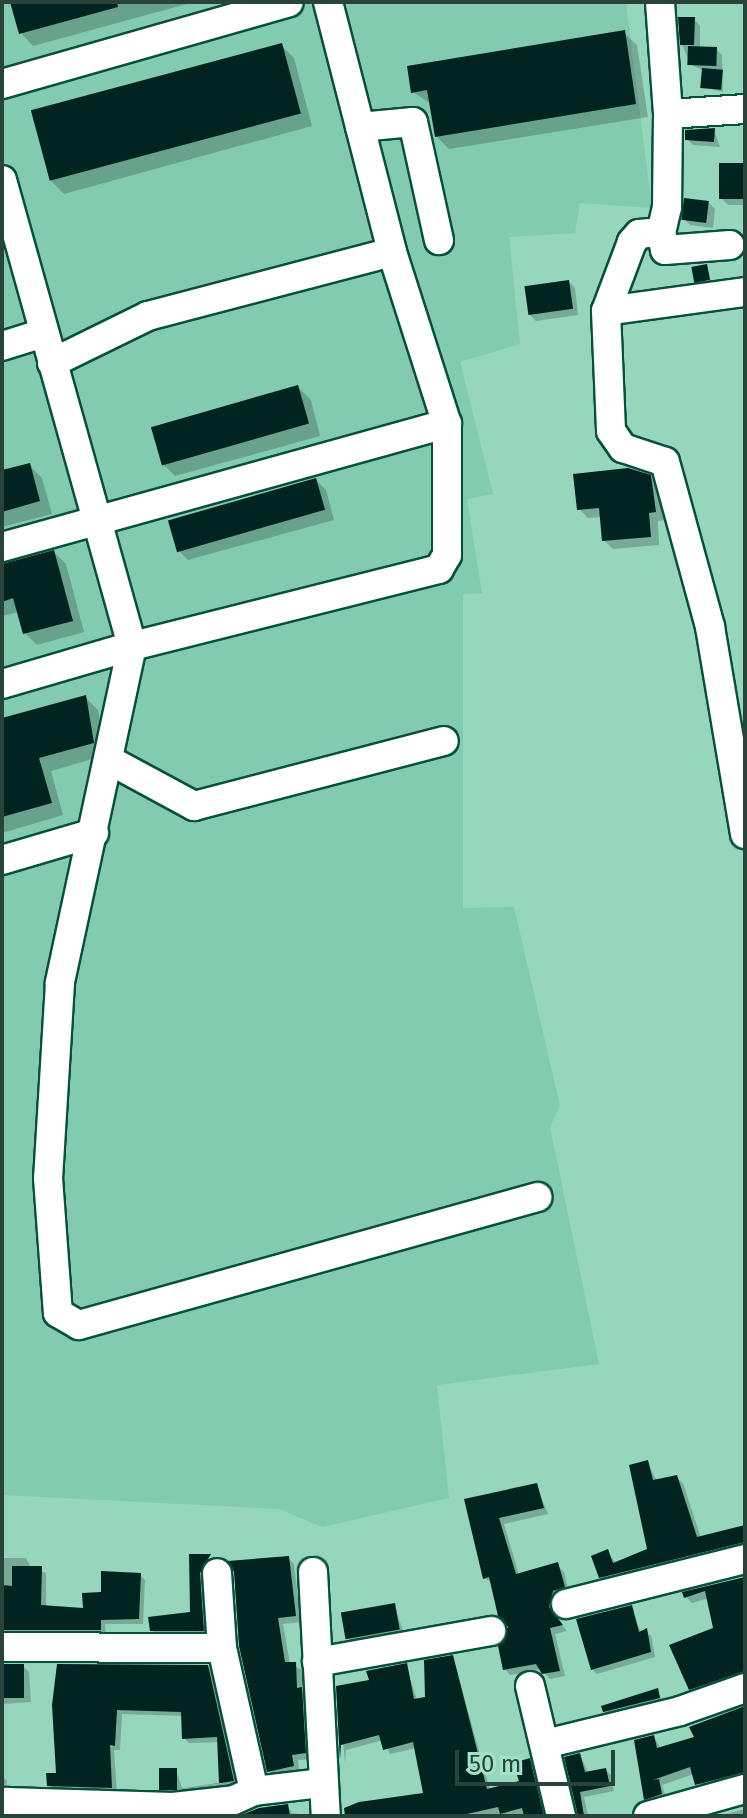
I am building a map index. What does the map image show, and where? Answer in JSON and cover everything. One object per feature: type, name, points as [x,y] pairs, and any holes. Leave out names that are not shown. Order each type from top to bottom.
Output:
[{"type":"street","points":[[2,84],[289,2]]},
{"type":"street","points":[[2,684],[132,646],[439,569],[447,555],[447,424],[392,252],[328,2]]},
{"type":"street","points":[[660,2],[668,114],[667,207],[661,232],[665,250],[730,245]]},
{"type":"street","points":[[668,114],[745,109]]},
{"type":"street","points":[[360,127],[413,122],[439,240]]},
{"type":"street","points":[[2,180],[132,646],[60,983],[48,1178],[58,1313],[66,1322],[79,1325],[537,1197]]},
{"type":"street","points":[[661,232],[639,234],[632,242],[606,311],[611,431],[623,448],[665,462],[738,739],[745,834]]},
{"type":"street","points":[[52,363],[148,316],[392,252]]},
{"type":"street","points":[[606,311],[745,292]]},
{"type":"street","points":[[2,346],[44,333]]},
{"type":"street","points":[[2,547],[447,424]]},
{"type":"street","points":[[109,760],[194,806],[444,741]]},
{"type":"street","points":[[2,860],[94,833]]},
{"type":"street","points":[[566,1604],[745,1559]]},
{"type":"street","points":[[313,1572],[326,1816]]},
{"type":"street","points":[[217,1573],[222,1648],[254,1791]]},
{"type":"street","points":[[317,1662],[491,1631]]},
{"type":"street","points":[[2,1647],[222,1648]]},
{"type":"street","points":[[530,1686],[561,1816]]},
{"type":"street","points":[[545,1744],[680,1711],[745,1688]]},
{"type":"street","points":[[2,1816],[7,1802],[173,1807],[234,1800],[254,1791],[322,1783]]},
{"type":"street","points":[[648,1816],[745,1789]]},
{"type":"shaded area","points":[[2,2],[626,2],[652,208],[580,203],[575,233],[509,237],[520,344],[460,362],[493,494],[467,499],[482,593],[463,594],[463,908],[514,907],[560,1106],[550,1127],[599,1364],[437,1385],[449,1498],[322,1527],[279,1509],[2,1495]]},
{"type":"building","points":[[10,2],[117,2],[118,7],[19,34]]},
{"type":"building","points":[[678,17],[695,17],[694,45],[680,45]]},
{"type":"building","points":[[625,30],[636,104],[435,137],[427,90],[411,93],[407,66]]},
{"type":"building","points":[[282,43],[301,114],[50,181],[31,110]]},
{"type":"building","points":[[688,46],[717,47],[716,66],[687,65]]},
{"type":"building","points":[[702,68],[723,70],[721,90],[700,88]]},
{"type":"building","points":[[715,128],[714,142],[685,140],[685,130]]},
{"type":"building","points":[[719,163],[745,163],[745,199],[719,199]]},
{"type":"building","points":[[684,198],[709,201],[706,223],[681,220]]},
{"type":"building","points":[[707,264],[710,280],[694,283],[691,267]]},
{"type":"building","points":[[569,280],[573,309],[528,315],[524,286]]},
{"type":"building","points":[[298,385],[309,423],[162,466],[151,427]]},
{"type":"building","points":[[30,463],[40,501],[2,512],[2,470]]},
{"type":"building","points":[[628,468],[651,475],[656,512],[649,513],[651,537],[602,541],[599,508],[577,510],[573,474]]},
{"type":"building","points":[[316,478],[325,510],[177,552],[168,520]]},
{"type":"building","points":[[54,550],[73,621],[23,634],[13,598],[2,602],[2,564]]},
{"type":"building","points":[[86,695],[94,743],[39,758],[52,803],[2,817],[2,718]]},
{"type":"building","points":[[648,1460],[653,1480],[677,1475],[697,1537],[745,1525],[745,1542],[599,1578],[591,1556],[608,1549],[613,1563],[647,1549],[629,1465]]},
{"type":"building","points":[[537,1483],[544,1508],[499,1518],[516,1574],[558,1562],[565,1587],[553,1591],[549,1607],[563,1625],[550,1628],[560,1671],[542,1674],[536,1664],[503,1670],[498,1646],[508,1627],[498,1616],[489,1577],[483,1579],[464,1499]]},
{"type":"building","points":[[189,1554],[211,1554],[200,1573],[204,1631],[150,1631],[148,1617],[190,1612]]},
{"type":"building","points":[[289,1556],[296,1616],[278,1618],[285,1662],[296,1662],[297,1688],[302,1687],[306,1753],[292,1755],[294,1766],[267,1772],[239,1646],[234,1572],[228,1561]]},
{"type":"building","points":[[12,1566],[42,1566],[41,1605],[83,1608],[82,1593],[101,1592],[101,1571],[141,1573],[139,1619],[101,1620],[101,1630],[2,1630],[2,1585],[12,1586]]},
{"type":"building","points":[[745,1577],[745,1671],[689,1690],[669,1645],[713,1628],[705,1591],[684,1598],[682,1592]]},
{"type":"building","points":[[395,1603],[400,1630],[346,1639],[341,1613]]},
{"type":"building","points":[[632,1605],[639,1632],[647,1628],[651,1652],[591,1670],[576,1619]]},
{"type":"building","points":[[453,1655],[487,1789],[519,1781],[513,1763],[530,1758],[544,1816],[524,1816],[522,1808],[500,1814],[498,1807],[458,1816],[345,1816],[344,1808],[359,1802],[423,1793],[413,1742],[383,1750],[379,1735],[341,1745],[340,1760],[336,1686],[369,1680],[366,1671],[407,1663],[414,1699],[425,1697],[424,1660]]},
{"type":"building","points":[[3,1664],[24,1664],[24,1698],[3,1698]]},
{"type":"building","points":[[57,1664],[208,1665],[234,1781],[181,1789],[219,1783],[217,1737],[182,1739],[181,1712],[117,1710],[115,1746],[110,1745],[112,1788],[47,1786],[46,1773],[56,1773],[52,1705]]},
{"type":"building","points":[[658,1688],[660,1698],[603,1712],[601,1706]]},
{"type":"building","points":[[745,1706],[745,1772],[695,1785],[690,1767],[653,1780],[659,1779],[662,1794],[644,1800],[634,1740],[654,1735],[657,1748],[694,1737],[689,1727]]},
{"type":"building","points":[[580,1753],[585,1772],[606,1768],[610,1786],[580,1792],[584,1816],[578,1816],[564,1757]]},
{"type":"building","points":[[159,1768],[177,1768],[177,1790],[159,1790]]},
{"type":"building","points":[[288,1804],[290,1816],[239,1816],[259,1808]]}]
